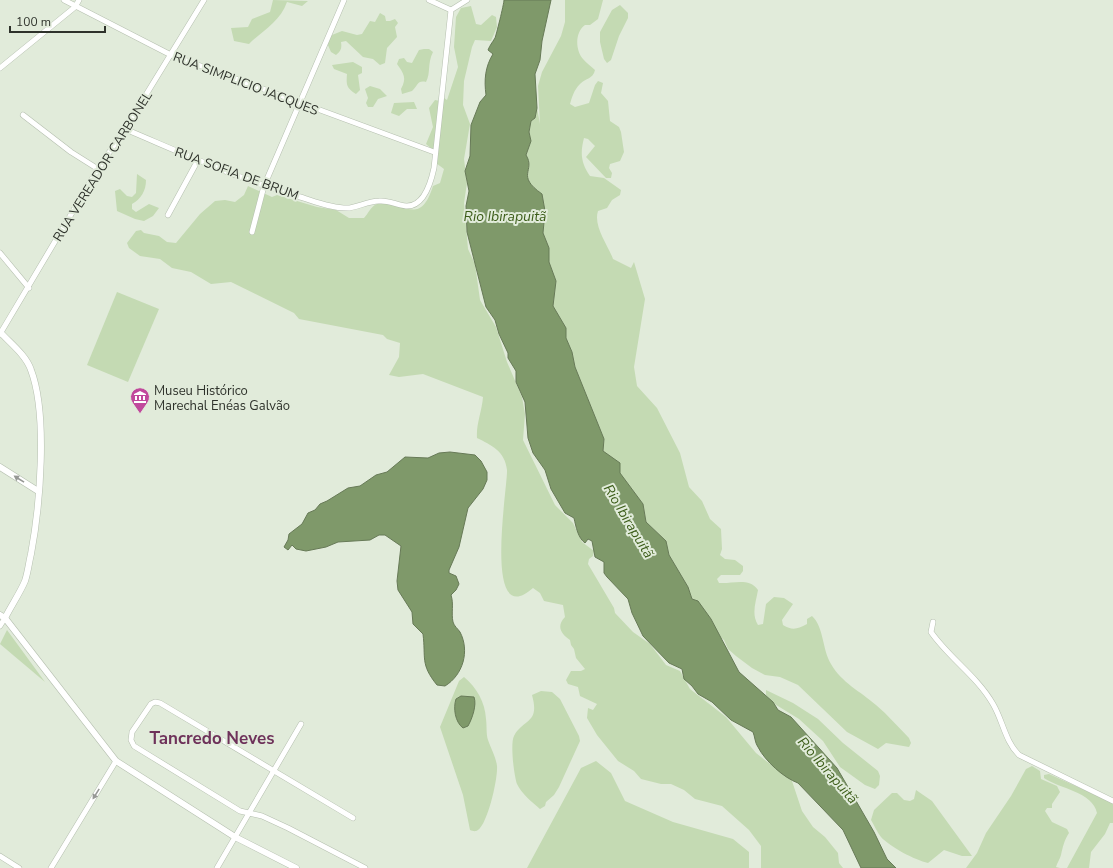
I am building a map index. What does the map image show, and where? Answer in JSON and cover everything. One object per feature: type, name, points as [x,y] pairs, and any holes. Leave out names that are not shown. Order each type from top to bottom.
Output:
[{"type":"street","name":"RUA SIMPLICIO JACQUES","points":[[64,0],[171,55],[434,152]]},
{"type":"street","points":[[0,68],[75,7],[79,0]]},
{"type":"street","name":"RUA VEREADOR CARBONEL","points":[[0,333],[29,288],[98,169],[125,129],[204,0]]},
{"type":"street","points":[[252,232],[264,186],[344,0]]},
{"type":"street","points":[[429,0],[451,10]]},
{"type":"street","points":[[451,10],[467,0]]},
{"type":"street","points":[[434,152],[451,10]]},
{"type":"street","points":[[23,115],[71,152],[98,169]]},
{"type":"street","name":"RUA SOFIA DE BRUM","points":[[125,129],[264,186],[334,207],[349,208],[368,201],[387,200],[404,206],[413,205],[420,200],[428,187],[433,174],[434,152]]},
{"type":"street","points":[[168,215],[198,160]]},
{"type":"street","points":[[0,253],[29,288]]},
{"type":"street","points":[[0,333],[25,359],[33,377],[41,439],[37,512],[25,580],[2,617],[0,626]]},
{"type":"street","points":[[0,467],[38,491]]},
{"type":"street","points":[[2,617],[116,761],[236,837],[296,868]]},
{"type":"street","points":[[933,622],[931,632],[942,647],[974,677],[994,704],[1012,748],[1019,755],[1113,800]]},
{"type":"street","points":[[354,818],[160,703],[155,702],[146,709],[132,732],[130,740],[134,746],[240,811],[288,828],[365,868]]},
{"type":"street","points":[[217,868],[301,724]]},
{"type":"street","points":[[51,868],[116,761]]},
{"type":"street","points":[[0,856],[19,868]]},
{"type":"shaded area","points":[[273,0],[308,1],[302,6],[287,2],[276,20],[249,44],[234,41],[231,28],[248,27],[252,19],[270,12]]},
{"type":"shaded area","points":[[565,0],[603,0],[598,19],[590,25],[585,25],[582,28],[579,32],[577,41],[580,55],[595,70],[591,77],[578,86],[570,104],[575,107],[589,103],[595,85],[598,81],[603,83],[601,93],[608,101],[610,121],[619,127],[621,132],[624,152],[620,161],[610,164],[609,168],[612,173],[611,178],[606,178],[586,157],[595,146],[588,139],[584,138],[582,158],[590,176],[604,178],[621,190],[620,195],[612,200],[607,208],[598,211],[597,217],[599,229],[613,259],[631,268],[634,262],[645,299],[634,367],[637,386],[657,408],[680,453],[689,487],[702,501],[710,519],[721,529],[722,549],[720,555],[725,559],[735,560],[743,566],[743,571],[740,575],[721,575],[717,579],[719,583],[745,582],[754,586],[758,590],[754,612],[758,625],[763,624],[766,604],[774,597],[784,598],[793,604],[782,620],[783,625],[786,627],[795,629],[800,627],[807,624],[807,619],[812,616],[819,626],[828,658],[835,671],[893,721],[909,738],[911,743],[909,747],[886,743],[878,749],[847,732],[798,685],[780,677],[765,675],[752,668],[728,649],[724,640],[718,635],[711,619],[698,602],[692,599],[688,587],[669,555],[666,541],[646,522],[643,504],[603,451],[604,439],[575,367],[572,352],[566,338],[566,328],[553,306],[556,281],[549,262],[549,248],[543,233],[545,211],[542,194],[534,188],[528,178],[529,165],[526,155],[531,141],[529,132],[531,121],[535,118],[537,108],[540,124],[538,86],[542,72],[561,36],[565,22]]},
{"type":"shaded area","points":[[620,5],[628,13],[628,18],[619,36],[611,60],[607,63],[604,59],[600,42],[600,32],[612,10]]},
{"type":"shaded area","points":[[471,6],[476,24],[481,25],[492,15],[496,17],[497,27],[491,41],[475,40],[464,81],[463,105],[470,124],[464,159],[467,183],[464,203],[468,249],[475,264],[480,300],[496,327],[507,362],[522,397],[525,414],[523,440],[555,505],[573,523],[582,542],[594,551],[588,564],[614,608],[615,613],[633,632],[650,644],[666,665],[680,671],[690,689],[726,717],[756,753],[792,781],[802,811],[813,827],[825,837],[838,853],[839,863],[843,868],[761,868],[761,846],[749,830],[722,806],[695,799],[684,790],[671,784],[661,784],[641,779],[634,771],[618,761],[597,735],[587,718],[588,708],[593,710],[597,704],[580,696],[578,687],[568,684],[566,680],[571,671],[581,671],[585,669],[576,658],[570,640],[561,630],[560,627],[562,620],[565,617],[563,605],[544,601],[540,593],[533,588],[517,597],[508,591],[503,575],[501,552],[507,470],[506,463],[500,453],[492,446],[477,438],[477,428],[483,397],[423,374],[399,377],[389,375],[399,357],[400,343],[387,339],[383,335],[299,319],[294,313],[231,282],[211,284],[191,272],[172,268],[160,259],[140,256],[129,248],[127,243],[136,231],[141,230],[144,233],[159,236],[167,242],[176,243],[200,214],[215,201],[225,200],[235,202],[244,195],[248,186],[272,197],[277,195],[317,207],[336,210],[349,218],[364,218],[371,208],[377,204],[393,204],[408,209],[422,207],[428,199],[433,186],[440,183],[444,169],[432,160],[434,151],[426,144],[433,127],[429,108],[435,100],[440,101],[444,98],[447,100],[458,67],[454,47],[456,17],[461,8]]},
{"type":"shaded area","points":[[380,13],[385,16],[386,21],[395,19],[398,23],[395,27],[397,37],[387,48],[385,63],[380,65],[373,59],[363,57],[346,41],[341,42],[341,49],[336,55],[331,52],[327,43],[332,35],[342,31],[357,35],[362,34],[370,21],[375,22]]},
{"type":"shaded area","points":[[429,49],[433,52],[426,82],[419,83],[412,91],[402,94],[401,89],[404,82],[404,76],[397,64],[399,59],[404,58],[407,62],[412,63],[419,50]]},
{"type":"shaded area","points":[[353,62],[362,67],[362,73],[358,75],[360,90],[356,94],[348,86],[347,74],[334,69],[332,65]]},
{"type":"shaded area","points":[[370,86],[380,89],[387,96],[378,99],[373,107],[368,107],[366,103],[368,98],[365,89]]},
{"type":"shaded area","points":[[414,102],[417,109],[407,109],[399,116],[391,113],[394,103]]},
{"type":"shaded area","points":[[137,174],[146,180],[146,184],[138,200],[132,204],[132,209],[136,212],[149,204],[159,208],[153,216],[144,221],[135,219],[117,211],[115,191],[120,189],[127,196],[132,197],[136,193]]},
{"type":"shaded area","points":[[117,292],[159,309],[128,382],[87,365]]},
{"type":"shaded area","points":[[7,630],[45,682],[0,644]]},
{"type":"shaded area","points":[[464,677],[473,686],[482,701],[485,713],[487,738],[495,756],[497,766],[494,790],[489,810],[482,826],[475,831],[470,830],[463,795],[440,727],[459,681]]},
{"type":"shaded area","points":[[766,690],[793,703],[818,719],[843,743],[878,771],[880,776],[879,785],[875,789],[865,785],[840,767],[823,741],[799,719],[773,703],[766,695]]},
{"type":"shaded area","points":[[541,691],[552,692],[560,699],[579,736],[580,741],[559,787],[554,795],[546,802],[545,806],[540,809],[524,794],[517,784],[512,745],[514,736],[518,730],[530,720],[534,711],[532,695]]},
{"type":"shaded area","points":[[596,761],[611,773],[625,801],[673,822],[733,839],[749,852],[749,868],[527,868],[581,768]]},
{"type":"shaded area","points":[[1032,766],[1040,771],[1041,779],[1057,786],[1060,792],[1052,804],[1052,808],[1047,808],[1045,811],[1052,822],[1067,829],[1069,833],[1056,867],[1060,868],[966,868],[977,853],[986,833],[1011,796],[1026,769]]},
{"type":"shaded area","points":[[1049,774],[1113,803],[1113,823],[1110,823],[1105,834],[1091,852],[1089,868],[1067,868],[1097,813],[1094,806],[1083,796],[1044,778],[1044,775]]},
{"type":"shaded area","points":[[916,790],[932,801],[972,856],[962,856],[944,850],[928,863],[903,853],[881,837],[871,820],[874,810],[892,793],[897,793],[904,800],[910,801],[914,799]]},
{"type":"water","name":"Rio Ibirapuitã","points":[[504,0],[551,0],[542,41],[540,60],[535,74],[537,108],[535,118],[531,121],[529,132],[531,141],[526,155],[529,165],[528,178],[534,188],[542,194],[545,211],[543,233],[549,248],[549,262],[556,281],[553,306],[566,328],[566,338],[572,352],[575,367],[604,439],[603,451],[620,463],[620,473],[643,504],[646,522],[666,541],[669,555],[688,587],[692,599],[698,601],[711,619],[739,672],[773,702],[778,710],[791,717],[837,768],[874,832],[887,859],[896,868],[861,868],[843,830],[798,783],[781,773],[765,758],[757,745],[753,732],[731,720],[712,702],[698,694],[684,679],[682,669],[669,663],[643,636],[632,613],[628,599],[604,573],[604,562],[595,557],[592,541],[588,539],[585,543],[581,538],[574,518],[565,513],[551,489],[545,470],[533,453],[528,438],[525,402],[516,382],[516,371],[508,358],[508,353],[499,334],[495,320],[486,307],[467,232],[466,206],[469,191],[465,171],[470,156],[471,125],[480,102],[486,95],[486,74],[488,64],[493,54],[488,50],[496,36]]},
{"type":"water","points":[[450,452],[475,455],[481,461],[487,472],[487,480],[483,489],[468,508],[459,547],[449,570],[449,573],[456,576],[459,584],[451,595],[452,619],[463,639],[464,655],[463,662],[456,676],[445,686],[437,685],[428,672],[425,661],[423,634],[413,624],[412,612],[398,590],[397,581],[401,546],[385,535],[379,535],[370,540],[338,542],[326,547],[306,551],[296,549],[292,545],[288,550],[284,547],[288,540],[289,534],[302,524],[308,513],[315,510],[320,504],[348,488],[360,486],[376,475],[387,472],[405,457],[428,458],[439,453]]},
{"type":"water","points":[[461,696],[474,697],[475,700],[474,712],[471,720],[468,726],[463,728],[456,719],[455,711],[456,699]]},
{"type":"place","name":"Museu Histórico Marechal Enéas Galvão","points":[[140,414]]},
{"type":"district","name":"Tancredo Neves","points":[[212,738]]}]
